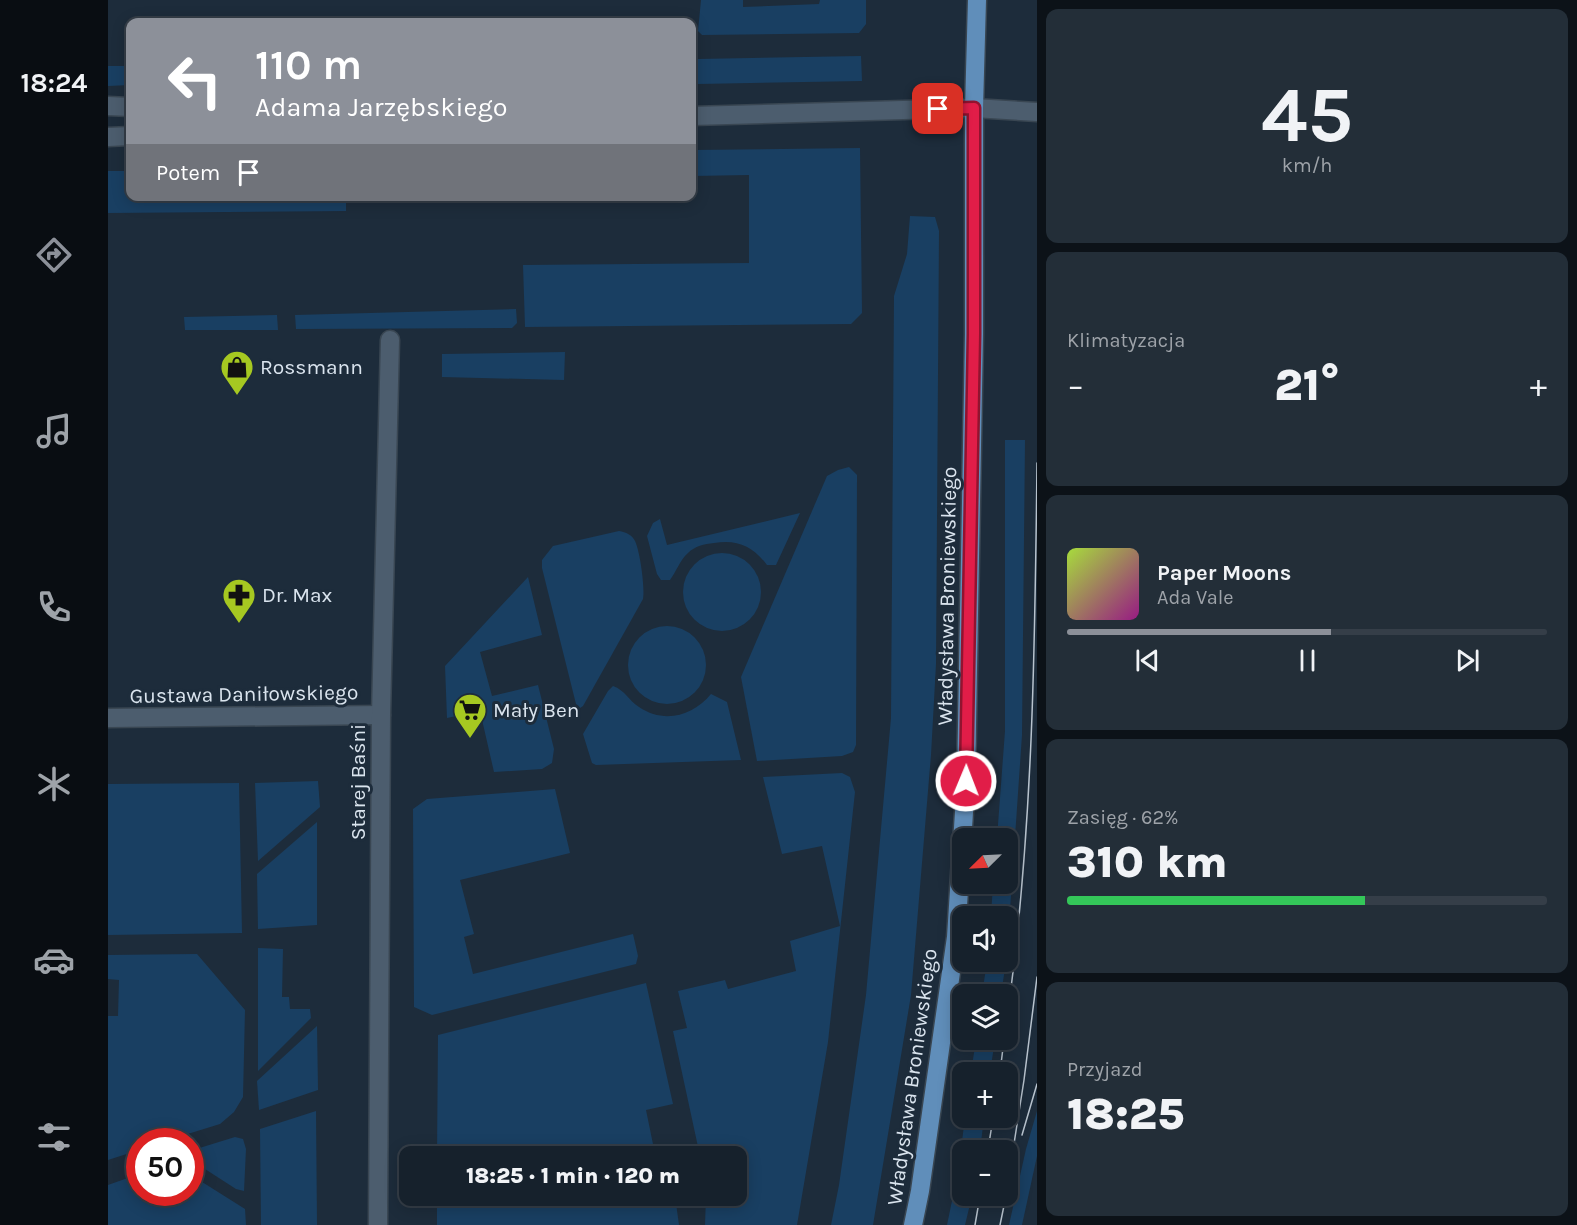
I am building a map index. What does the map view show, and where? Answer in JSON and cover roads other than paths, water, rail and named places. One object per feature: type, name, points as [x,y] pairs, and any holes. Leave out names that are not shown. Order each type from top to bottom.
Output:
[{"type":"main road","name":"Władysława Broniewskiego","points":[[913,1225],[920,1191],[956,937],[966,781],[974,334],[976,0]]},
{"type":"street","points":[[108,106],[126,107]]},
{"type":"street","points":[[696,116],[974,108],[1037,112]]},
{"type":"street","points":[[108,137],[126,136]]},
{"type":"street","name":"Starej Baśni","points":[[378,1225],[381,715],[390,340]]},
{"type":"street","name":"Gustawa Daniłowskiego","points":[[108,718],[381,715]]},
{"type":"tram line","points":[[1011,984],[1028,806],[1034,669],[1037,463]]},
{"type":"tram line","points":[[1015,1140],[1037,977]]},
{"type":"tram line","points":[[1001,1062],[1003,1050]]},
{"type":"tram line","points":[[1022,1135],[1037,1084]]},
{"type":"tram line","points":[[990,1140],[991,1128]]},
{"type":"tram line","points":[[975,1225],[978,1206]]},
{"type":"tram line","points":[[1000,1225],[1004,1206]]},
{"type":"place","name":"Rossmann","points":[[237,396]]},
{"type":"place","name":"Dr. Max","points":[[239,624]]},
{"type":"place","name":"Mały Ben","points":[[470,739]]}]
